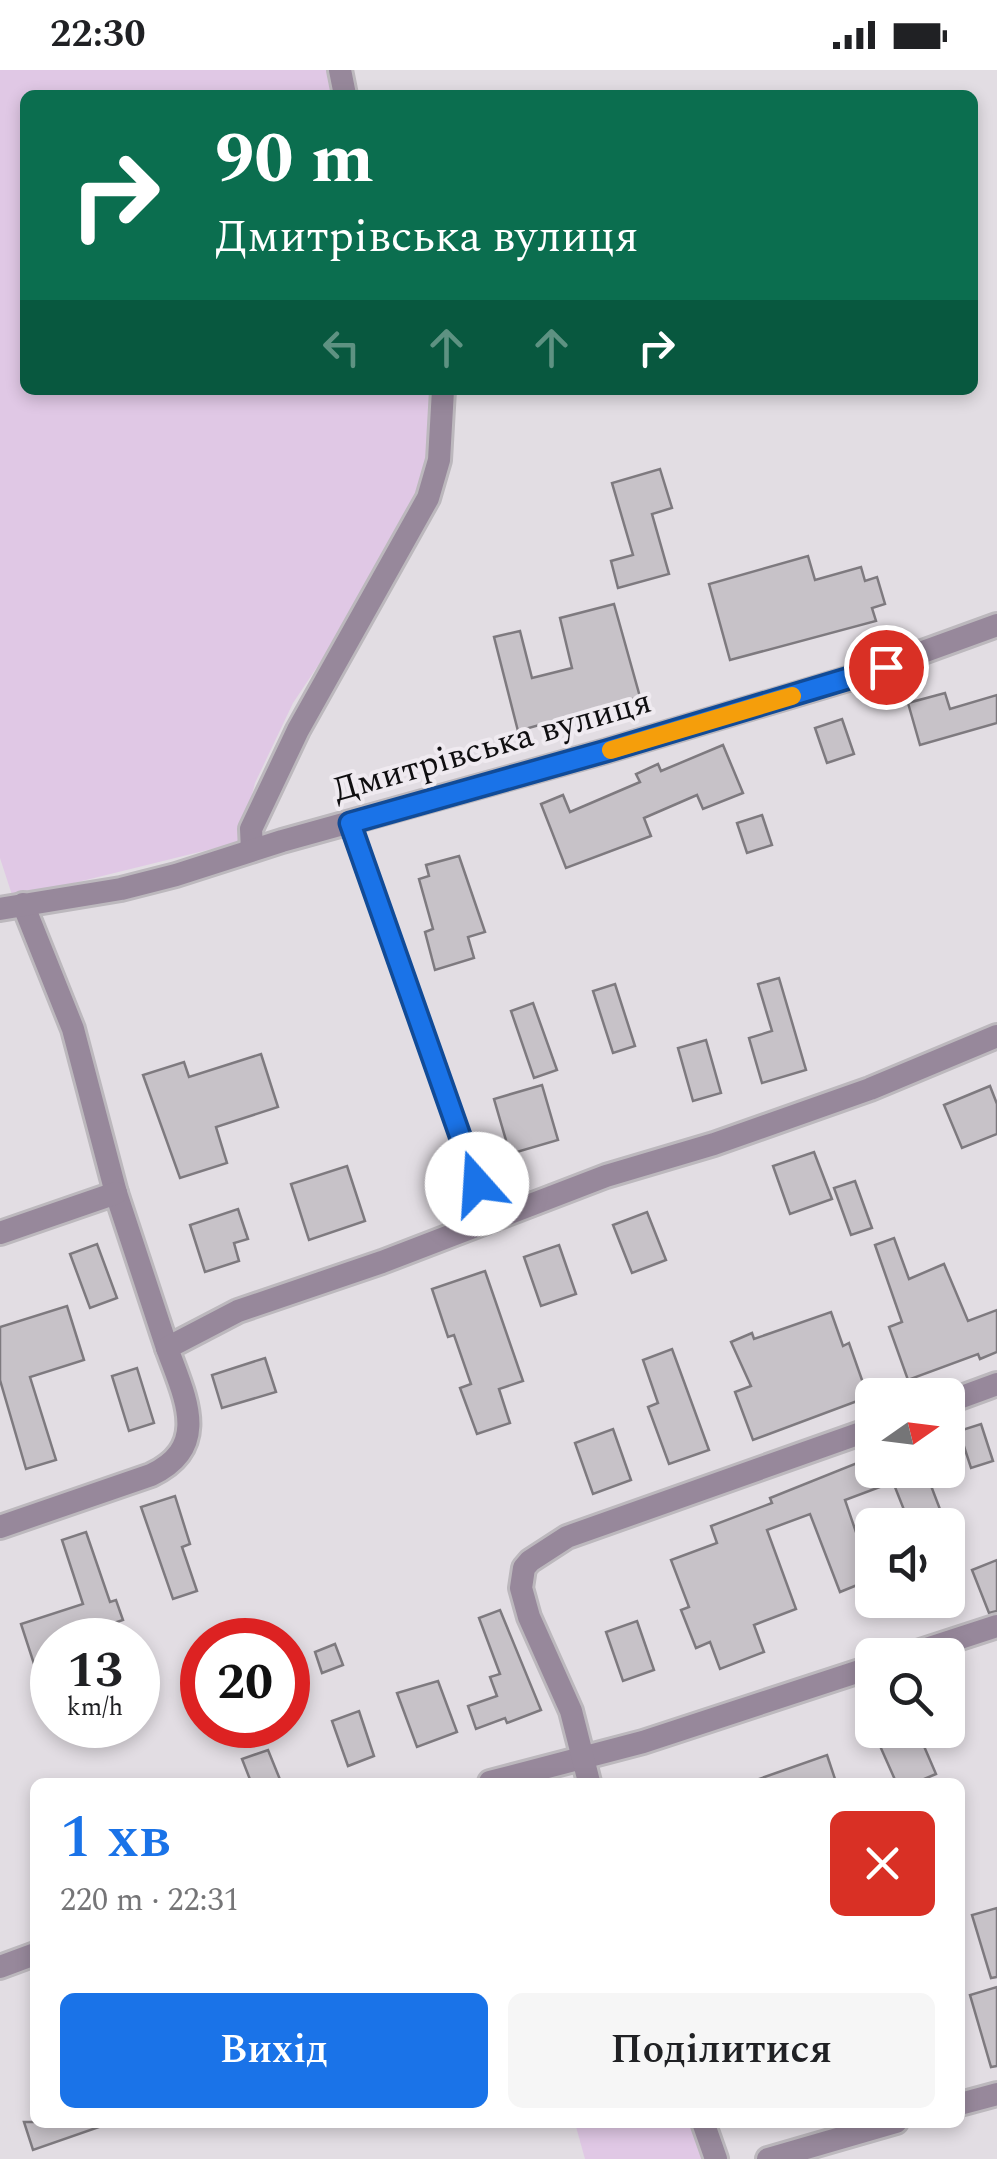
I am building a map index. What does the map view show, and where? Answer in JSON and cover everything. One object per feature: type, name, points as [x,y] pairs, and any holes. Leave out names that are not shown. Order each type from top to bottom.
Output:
[{"type":"street","points":[[252,850],[251,830],[298,730],[428,498],[440,460],[443,395]]},
{"type":"street","name":"Дмитрівська вулиця","points":[[11,906],[122,889],[851,678],[997,625]]},
{"type":"street","points":[[0,1528],[151,1475],[173,1463],[184,1448],[189,1428],[186,1406],[116,1193],[73,1028],[11,906]]},
{"type":"street","points":[[167,1348],[238,1311],[382,1262],[615,1173],[714,1144],[896,1080],[997,1036]]},
{"type":"street","points":[[0,1233],[116,1193]]},
{"type":"street","points":[[965,1396],[997,1384]]},
{"type":"street","points":[[589,1778],[571,1712],[524,1602],[522,1578],[530,1561],[566,1537],[855,1435]]},
{"type":"street","points":[[960,1638],[997,1626]]},
{"type":"street","points":[[505,1778],[705,1722],[855,1673]]},
{"type":"street","points":[[0,1967],[30,1956]]},
{"type":"street","points":[[965,2103],[997,2094]]},
{"type":"street","points":[[706,2128],[716,2159]]},
{"type":"street","points":[[768,2159],[875,2128]]},
{"type":"lane","points":[[350,823],[490,1220]]},
{"type":"shaded area","points":[[0,70],[332,70],[336,90],[20,90],[20,395],[434,395],[433,440],[425,480],[341,631],[293,703],[255,783],[240,842],[13,898],[0,858]]},
{"type":"shaded area","points":[[576,2128],[700,2128],[710,2159],[585,2159]]},
{"type":"building","points":[[660,469],[672,508],[652,514],[669,574],[618,588],[611,561],[633,555],[612,483]]},
{"type":"building","points":[[808,556],[815,580],[861,567],[865,581],[877,577],[885,604],[872,608],[876,621],[730,660],[709,584]]},
{"type":"building","points":[[614,604],[640,697],[518,731],[494,637],[520,631],[532,678],[572,668],[560,618]]},
{"type":"building","points":[[945,693],[950,709],[997,695],[997,723],[920,745],[908,703]]},
{"type":"building","points":[[842,719],[854,754],[827,763],[815,728]]},
{"type":"building","points":[[723,745],[743,793],[703,809],[697,795],[644,818],[651,836],[566,868],[541,804],[563,795],[570,812],[640,782],[636,774],[658,764],[661,771]]},
{"type":"building","points":[[762,815],[772,845],[747,853],[737,823]]},
{"type":"building","points":[[459,856],[485,932],[468,937],[474,958],[435,970],[425,932],[433,929],[419,879],[429,876],[426,865]]},
{"type":"building","points":[[779,978],[806,1070],[762,1083],[749,1038],[772,1031],[758,984]]},
{"type":"building","points":[[615,984],[635,1046],[613,1053],[593,991]]},
{"type":"building","points":[[533,1003],[557,1070],[534,1078],[511,1011]]},
{"type":"building","points":[[706,1040],[721,1093],[693,1101],[678,1048]]},
{"type":"building","points":[[261,1054],[278,1107],[216,1127],[227,1163],[180,1178],[143,1075],[184,1062],[189,1077]]},
{"type":"building","points":[[542,1085],[558,1140],[510,1154],[494,1099]]},
{"type":"building","points":[[990,1086],[997,1104],[997,1134],[962,1148],[944,1105]]},
{"type":"building","points":[[814,1152],[832,1199],[790,1214],[773,1166]]},
{"type":"building","points":[[347,1166],[365,1221],[309,1240],[291,1184]]},
{"type":"building","points":[[855,1181],[872,1228],[851,1235],[834,1188]]},
{"type":"building","points":[[238,1209],[248,1239],[234,1243],[239,1261],[205,1272],[190,1225]]},
{"type":"building","points":[[647,1212],[666,1260],[632,1273],[613,1225]]},
{"type":"building","points":[[894,1238],[909,1279],[944,1264],[968,1321],[997,1310],[997,1352],[980,1359],[978,1354],[907,1378],[889,1327],[902,1322],[875,1245]]},
{"type":"building","points":[[97,1244],[117,1298],[90,1308],[70,1254]]},
{"type":"building","points":[[559,1245],[576,1294],[541,1306],[524,1257]]},
{"type":"building","points":[[485,1271],[523,1381],[499,1389],[510,1423],[477,1434],[460,1388],[471,1384],[454,1335],[448,1337],[432,1289]]},
{"type":"building","points":[[67,1306],[84,1360],[30,1377],[56,1460],[26,1469],[0,1380],[0,1327]]},
{"type":"building","points":[[831,1312],[843,1346],[849,1343],[861,1378],[855,1378],[855,1402],[753,1440],[735,1392],[751,1386],[731,1342],[752,1333],[754,1339]]},
{"type":"building","points":[[672,1349],[709,1450],[669,1464],[648,1407],[658,1403],[643,1360]]},
{"type":"building","points":[[265,1358],[276,1392],[222,1408],[212,1375]]},
{"type":"building","points":[[137,1368],[154,1423],[129,1431],[112,1376]]},
{"type":"building","points":[[981,1424],[993,1461],[971,1468],[965,1450],[965,1429]]},
{"type":"building","points":[[613,1429],[631,1480],[593,1494],[575,1443]]},
{"type":"building","points":[[855,1464],[855,1488],[877,1488],[845,1500],[855,1529],[855,1586],[840,1592],[810,1514],[767,1530],[796,1609],[754,1625],[764,1652],[720,1669],[710,1642],[696,1648],[681,1610],[689,1607],[671,1560],[717,1543],[711,1526],[772,1503],[770,1498]]},
{"type":"building","points":[[895,1488],[932,1488],[940,1508],[903,1508]]},
{"type":"building","points":[[175,1496],[190,1544],[182,1547],[197,1591],[173,1599],[141,1507]]},
{"type":"building","points":[[86,1532],[110,1602],[116,1600],[122,1618],[40,1618],[83,1604],[62,1540]]},
{"type":"building","points":[[997,1560],[997,1611],[989,1613],[972,1570]]},
{"type":"building","points":[[500,1610],[541,1710],[476,1729],[468,1706],[497,1696],[490,1677],[500,1674],[479,1618]]},
{"type":"building","points":[[30,1621],[30,1652],[21,1624]]},
{"type":"building","points":[[637,1621],[654,1670],[623,1681],[606,1632]]},
{"type":"building","points":[[335,1644],[343,1665],[322,1673],[315,1652]]},
{"type":"building","points":[[438,1681],[457,1732],[417,1747],[397,1693]]},
{"type":"building","points":[[359,1711],[374,1756],[348,1766],[332,1721]]},
{"type":"building","points":[[881,1748],[925,1748],[936,1774],[926,1778],[894,1778]]},
{"type":"building","points":[[268,1750],[279,1778],[249,1778],[242,1759]]},
{"type":"building","points":[[827,1755],[835,1778],[762,1778]]},
{"type":"building","points":[[997,1908],[997,1977],[991,1978],[972,1915]]},
{"type":"building","points":[[997,1987],[997,2066],[991,2067],[970,1995]]},
{"type":"building","points":[[24,2122],[30,2122],[30,2128],[96,2128],[33,2150]]},
{"type":"slow traffic","points":[[611,750],[792,696]]},
{"type":"route","points":[[477,1184],[350,823],[886,667]]}]
